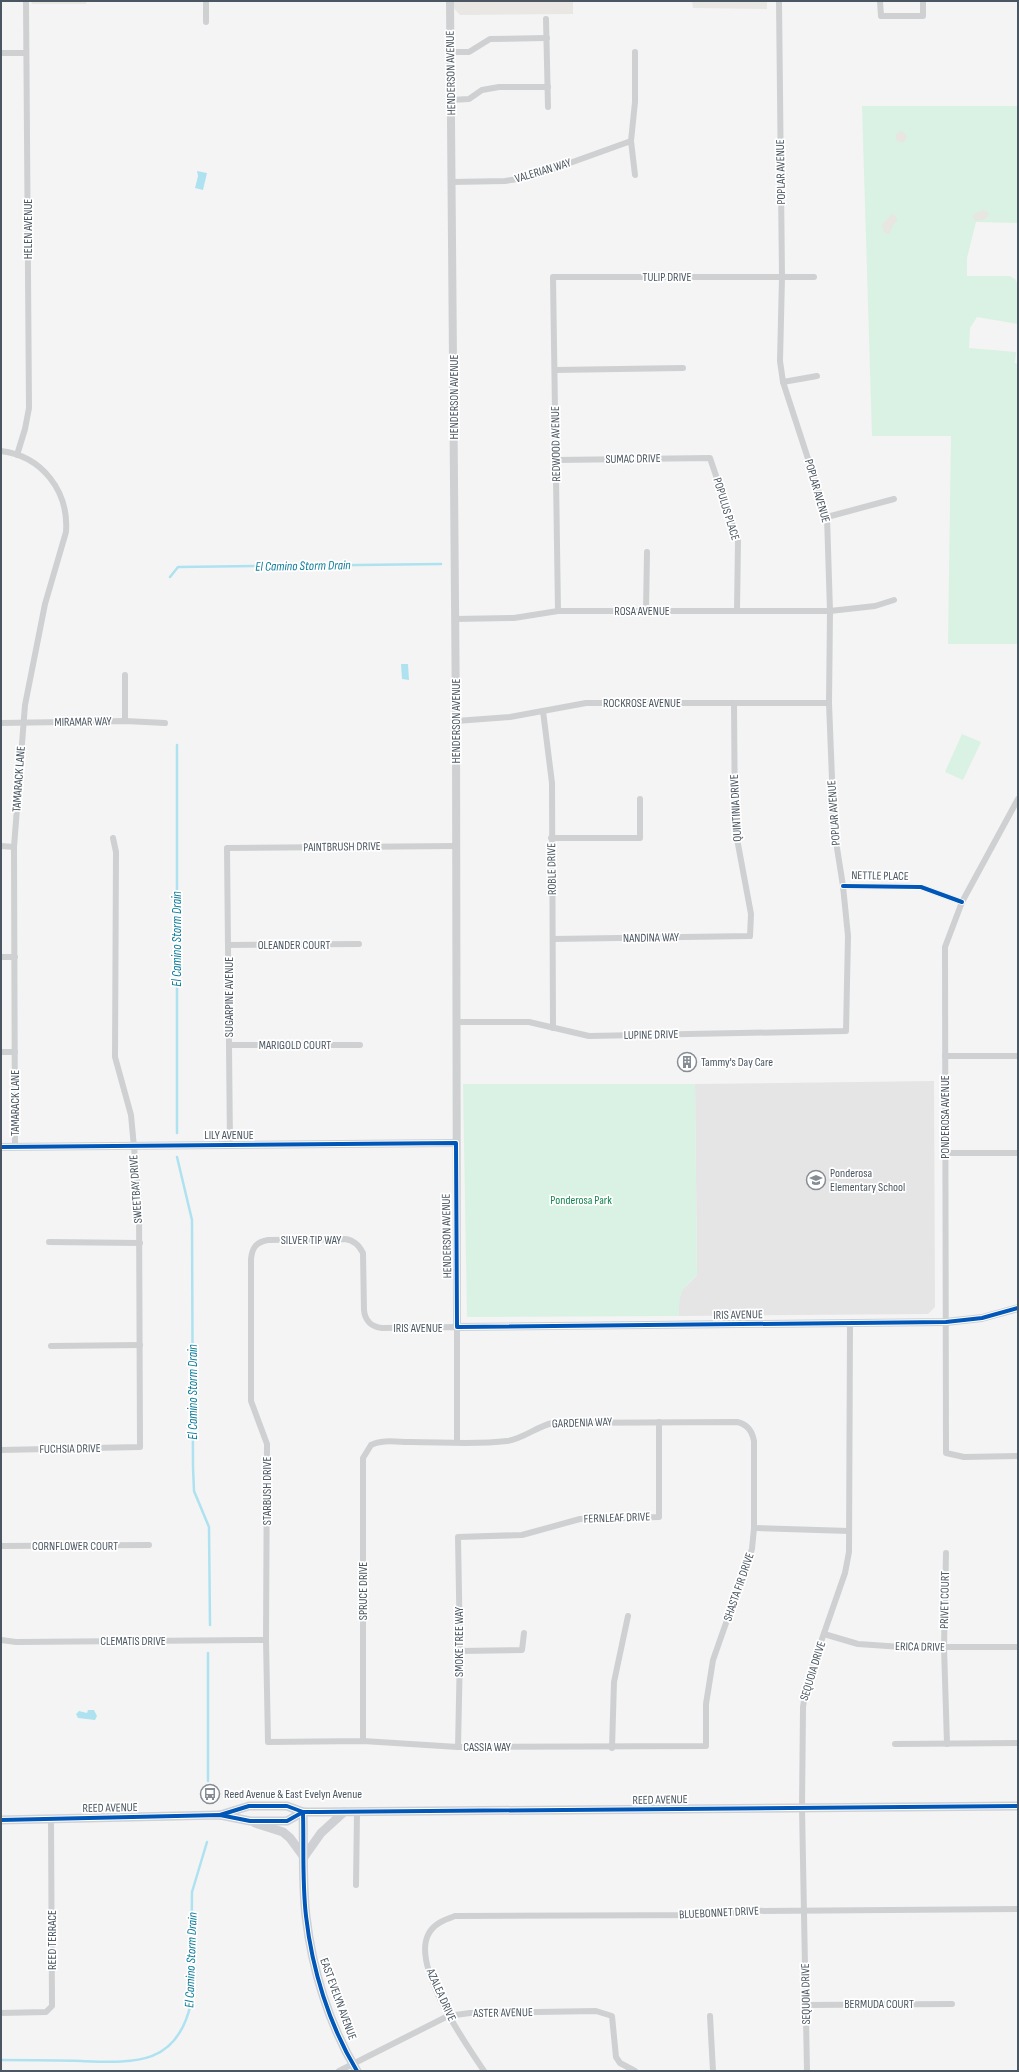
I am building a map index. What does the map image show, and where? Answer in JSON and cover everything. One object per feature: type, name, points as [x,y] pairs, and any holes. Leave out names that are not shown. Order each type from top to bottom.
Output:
[{"type":"main road","name":"REED AVENUE","points":[[220,1815],[249,1806],[287,1806],[303,1812],[357,1812],[1018,1806]]},
{"type":"main road","name":"REED AVENUE","points":[[1,1820],[220,1815],[250,1821],[287,1821],[303,1812]]},
{"type":"main road","name":"EAST EVELYN AVENUE","points":[[303,1812],[306,1914],[314,1966],[336,2031],[354,2068]]},
{"type":"main road","points":[[250,1821],[283,1832],[290,1838],[304,1857],[321,1833],[344,1812]]},
{"type":"street","name":"HELEN AVENUE","points":[[17,455],[25,429],[29,408],[26,1]]},
{"type":"street","points":[[206,1],[206,22]]},
{"type":"street","name":"HENDERSON AVENUE","points":[[450,1],[457,846],[457,1442]]},
{"type":"street","name":"POPLAR AVENUE","points":[[779,1],[782,277],[780,361],[783,382],[827,517],[830,611],[829,703],[834,829],[843,886],[848,936],[846,1031]]},
{"type":"street","points":[[880,1],[881,16],[923,16],[923,1]]},
{"type":"street","points":[[546,19],[548,107]]},
{"type":"street","points":[[450,52],[469,52],[490,39],[546,38]]},
{"type":"street","points":[[635,52],[635,102],[631,141],[635,175]]},
{"type":"street","points":[[1,53],[26,53]]},
{"type":"street","points":[[451,100],[469,99],[482,90],[499,87],[548,87]]},
{"type":"street","name":"VALERIAN WAY","points":[[452,182],[505,182],[531,177],[631,141]]},
{"type":"street","name":"TULIP DRIVE","points":[[553,277],[814,277]]},
{"type":"street","name":"REDWOOD AVENUE","points":[[553,277],[558,611]]},
{"type":"street","points":[[555,370],[684,368]]},
{"type":"street","points":[[783,382],[817,376]]},
{"type":"street","name":"TAMARACK LANE","points":[[1,451],[17,455],[41,467],[59,490],[67,520],[66,532],[44,609],[24,705],[14,847],[15,1147]]},
{"type":"street","name":"SUMAC DRIVE","points":[[556,460],[710,458]]},
{"type":"street","name":"POPULUS PLACE","points":[[710,458],[738,541],[738,610]]},
{"type":"street","points":[[827,517],[894,499]]},
{"type":"street","points":[[646,611],[647,552]]},
{"type":"street","name":"ROSA AVENUE","points":[[455,619],[514,618],[558,611],[830,611],[875,606],[894,600]]},
{"type":"street","points":[[125,675],[125,721]]},
{"type":"street","name":"ROCKROSE AVENUE","points":[[456,721],[510,717],[586,703],[829,703]]},
{"type":"street","name":"QUINTINIA DRIVE","points":[[734,703],[735,828],[750,914],[750,936]]},
{"type":"street","name":"ROBLE DRIVE","points":[[543,711],[552,783],[551,838],[553,1028]]},
{"type":"street","name":"MIRAMAR WAY","points":[[1,723],[125,721],[165,723]]},
{"type":"street","name":"PONDEROSA AVENUE","points":[[1018,798],[962,902],[945,947],[944,1153],[946,1453],[964,1457],[1018,1456]]},
{"type":"street","points":[[551,838],[640,838],[640,799]]},
{"type":"street","name":"SWEETBAY DRIVE","points":[[113,838],[116,852],[115,1057],[131,1115],[139,1202],[140,1447]]},
{"type":"street","points":[[1,846],[14,847]]},
{"type":"street","name":"PAINTBRUSH DRIVE","points":[[227,848],[457,846]]},
{"type":"street","name":"SUGARPINE AVENUE","points":[[227,848],[230,1145]]},
{"type":"street","name":"NETTLE PLACE","points":[[843,886],[921,887],[962,902]]},
{"type":"street","name":"NANDINA WAY","points":[[553,939],[750,936]]},
{"type":"street","name":"OLEANDER COURT","points":[[228,945],[359,944]]},
{"type":"street","points":[[1,957],[15,957]]},
{"type":"street","name":"LUPINE DRIVE","points":[[457,1022],[529,1022],[589,1036],[846,1031]]},
{"type":"street","name":"MARIGOLD COURT","points":[[229,1045],[360,1046]]},
{"type":"street","points":[[1,1052],[15,1052]]},
{"type":"street","points":[[945,1056],[1018,1056]]},
{"type":"street","name":"LILY AVENUE","points":[[1,1147],[456,1144]]},
{"type":"street","points":[[944,1153],[1018,1152]]},
{"type":"street","name":"SILVER TIP WAY","points":[[256,1244],[268,1240],[345,1239],[353,1241],[360,1247],[363,1253],[364,1310],[369,1322]]},
{"type":"street","points":[[49,1242],[140,1243]]},
{"type":"street","name":"STARBUSH DRIVE","points":[[256,1244],[251,1252],[251,1401],[267,1444],[266,1640],[268,1742]]},
{"type":"street","name":"IRIS AVENUE","points":[[369,1322],[382,1328],[946,1322],[982,1318],[1018,1308]]},
{"type":"street","name":"SEQUOIA DRIVE","points":[[807,2071],[802,1808],[803,1708],[807,1682],[845,1573],[849,1552],[850,1324]]},
{"type":"street","points":[[51,1346],[140,1345]]},
{"type":"street","name":"FERNLEAF DRIVE","points":[[458,1537],[522,1535],[580,1519],[659,1517],[659,1422]]},
{"type":"street","name":"GARDENIA WAY","points":[[371,1445],[384,1442],[507,1441],[517,1438],[542,1425],[552,1423],[737,1422],[748,1426]]},
{"type":"street","name":"SHASTA FIR DRIVE","points":[[706,1746],[706,1704],[713,1660],[750,1557],[754,1528],[754,1441],[748,1426]]},
{"type":"street","name":"SPRUCE DRIVE","points":[[363,1741],[363,1458],[367,1448],[371,1445]]},
{"type":"street","name":"FUCHSIA DRIVE","points":[[1,1450],[140,1447]]},
{"type":"street","points":[[754,1528],[849,1531]]},
{"type":"street","name":"SMOKE TREE WAY","points":[[458,1537],[460,1651],[458,1747]]},
{"type":"street","name":"CORNFLOWER COURT","points":[[1,1546],[150,1545]]},
{"type":"street","name":"PRIVET COURT","points":[[946,1553],[944,1648],[947,1744]]},
{"type":"street","points":[[612,1748],[614,1682],[628,1616]]},
{"type":"street","points":[[460,1651],[522,1650],[524,1633]]},
{"type":"street","name":"ERICA DRIVE","points":[[824,1634],[858,1644],[902,1648],[1018,1647]]},
{"type":"street","name":"CLEMATIS DRIVE","points":[[1,1640],[24,1642],[266,1640]]},
{"type":"street","name":"CASSIA WAY","points":[[268,1742],[363,1741],[458,1747],[612,1748],[706,1746]]},
{"type":"street","points":[[895,1744],[1018,1743]]},
{"type":"street","points":[[356,1885],[357,1812]]},
{"type":"street","name":"REED TERRACE","points":[[1,2013],[46,2012],[52,2006],[51,1819]]},
{"type":"street","name":"BLUEBONNET DRIVE","points":[[428,1936],[437,1924],[455,1916],[712,1915],[745,1910],[805,1911],[1018,1909]]},
{"type":"street","name":"AZALEA DRIVE","points":[[428,1936],[424,1948],[426,1960],[448,2016],[484,2071]]},
{"type":"street","name":"BERMUDA COURT","points":[[806,2005],[952,2004]]},
{"type":"street","name":"ASTER AVENUE","points":[[339,2071],[354,2068],[448,2016],[470,2013],[596,2011],[612,2016],[616,2057],[620,2063],[635,2071]]},
{"type":"street","points":[[710,2016],[713,2071]]},
{"type":"shaded area","points":[[31,1],[87,1],[86,4],[32,4]]},
{"type":"shaded area","points":[[447,1],[573,1],[573,14],[460,15]]},
{"type":"shaded area","points":[[692,1],[767,1],[767,9],[693,8]]},
{"type":"shaded area","name":"Ponderosa Elementary School","points":[[934,1081],[935,1307],[928,1314],[679,1316],[679,1300],[682,1290],[697,1275],[695,1084]]},
{"type":"green space","points":[[862,106],[1018,106],[1018,223],[976,222],[967,258],[967,276],[1010,276],[1016,280],[1018,286],[1018,324],[977,317],[970,328],[969,348],[1016,352],[1015,363],[1018,364],[1018,643],[1016,644],[948,644],[951,436],[872,436]]},
{"type":"green space","points":[[962,734],[981,742],[963,780],[945,772]]},
{"type":"green space","name":"Ponderosa Park","points":[[463,1084],[695,1084],[697,1275],[682,1292],[679,1302],[679,1316],[467,1317]]},
{"type":"sand","points":[[901,131],[905,133],[907,137],[905,141],[901,143],[897,141],[895,137],[897,133]]},
{"type":"sand","points":[[983,210],[989,213],[988,217],[983,220],[975,221],[973,217],[974,214]]},
{"type":"sand","points":[[892,214],[896,216],[897,221],[892,227],[890,233],[887,234],[883,231],[882,224]]},
{"type":"water","points":[[197,171],[207,173],[203,190],[195,188],[198,176]]},
{"type":"water","points":[[401,664],[408,664],[409,680],[402,679]]},
{"type":"water","points":[[88,1710],[94,1710],[97,1716],[95,1720],[78,1718],[76,1714],[79,1711],[87,1713]]},
{"type":"waterway","name":"El Camino Storm Drain","points":[[170,577],[178,567],[441,564]]},
{"type":"waterway","name":"El Camino Storm Drain","points":[[177,745],[177,1133]]},
{"type":"waterway","name":"El Camino Storm Drain","points":[[177,1157],[192,1220],[194,1491],[209,1527],[210,1625]]},
{"type":"waterway","name":"El Camino Storm Drain","points":[[208,1653],[208,1781]]},
{"type":"waterway","name":"El Camino Storm Drain","points":[[1,2060],[101,2062],[136,2060],[151,2056],[164,2050],[176,2039],[184,2024],[191,2003],[192,1892],[207,1842]]},
{"type":"cycle path","points":[[843,886],[921,887],[962,902]]},
{"type":"cycle path","points":[[1,1147],[456,1143],[457,1327],[946,1322],[982,1318],[1018,1308]]},
{"type":"cycle path","points":[[220,1815],[249,1806],[287,1806],[303,1812],[1018,1806]]},
{"type":"cycle path","points":[[303,1812],[306,1916],[317,1976],[330,2016],[357,2071]]},
{"type":"cycle path","points":[[1,1820],[220,1815],[250,1821],[287,1821],[303,1812]]},
{"type":"place","name":"Tammy's Day Care","points":[[687,1062]]},
{"type":"place","name":"Ponderosa Elementary School","points":[[816,1180]]},
{"type":"place","name":"Reed Avenue & East Evelyn Avenue","points":[[210,1794]]}]
